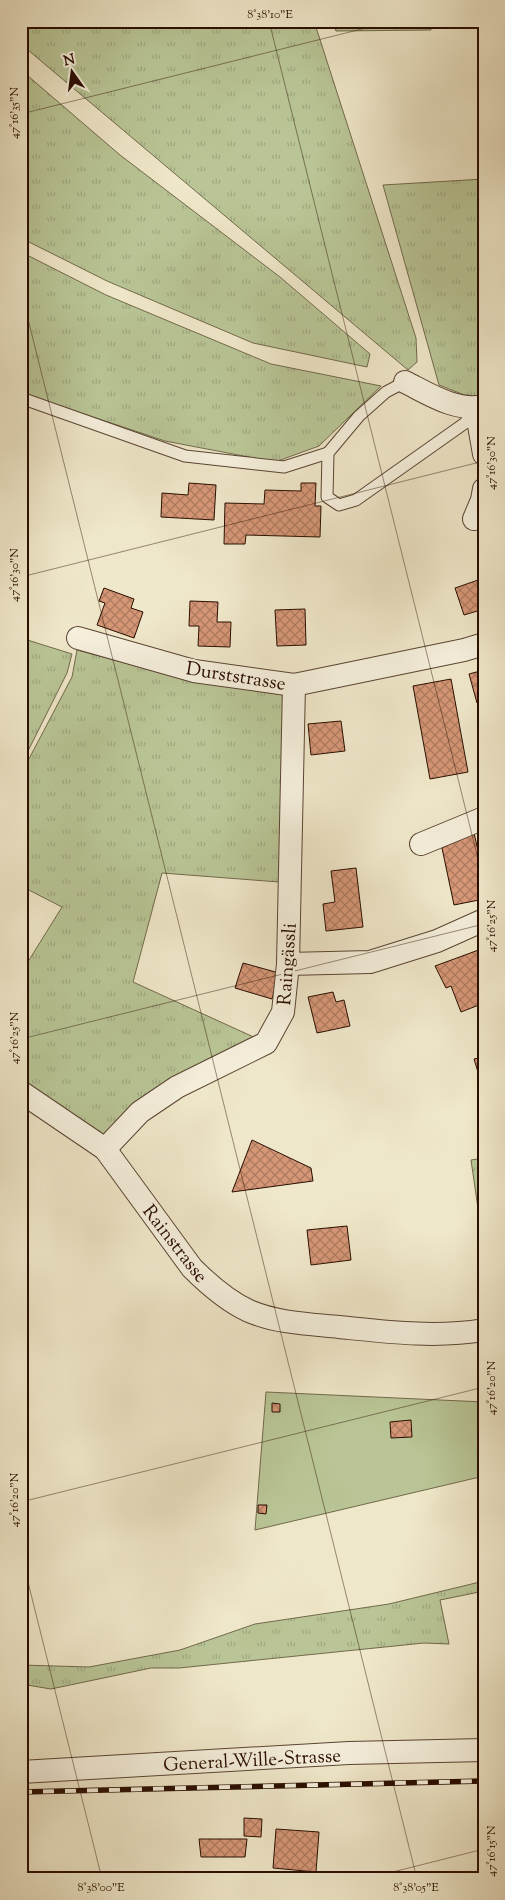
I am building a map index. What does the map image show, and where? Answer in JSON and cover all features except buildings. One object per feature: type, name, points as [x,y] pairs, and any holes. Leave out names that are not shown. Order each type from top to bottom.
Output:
[{"type":"street","points":[[405,382],[450,404],[480,407],[484,454]]},
{"type":"street","points":[[474,519],[482,500],[484,489]]},
{"type":"street","name":"Durststrasse","points":[[78,638],[194,671],[294,685],[464,650],[484,644]]},
{"type":"street","name":"Raingässli","points":[[105,1149],[140,1112],[176,1087],[266,1043],[283,1012],[288,964],[294,685]]},
{"type":"street","points":[[421,844],[484,818]]},
{"type":"street","points":[[288,964],[370,962],[437,941],[484,920]]},
{"type":"street","name":"Rainstrasse","points":[[21,1092],[105,1149],[192,1268],[208,1285],[250,1311],[274,1319],[301,1323],[410,1334],[441,1335],[484,1330]]},
{"type":"street","name":"General-Wille-Strasse","points":[[21,1772],[349,1753],[484,1750]]},
{"type":"lane","points":[[21,398],[185,456],[284,467],[328,453],[359,416],[386,392],[405,382]]},
{"type":"lane","points":[[328,453],[327,497],[339,504],[356,500],[466,423],[480,407]]},
{"type":"green space","points":[[21,21],[314,21],[416,338],[417,362],[408,370],[22,45]]},
{"type":"green space","points":[[332,21],[430,21],[431,30],[336,31]]},
{"type":"green space","points":[[21,70],[120,155],[280,277],[370,354],[367,367],[253,343],[107,281],[21,238]]},
{"type":"green space","points":[[484,179],[484,396],[472,398],[439,385],[383,185]]},
{"type":"green space","points":[[21,252],[106,295],[271,364],[381,386],[319,446],[275,462],[165,441],[21,393]]},
{"type":"green space","points":[[21,638],[72,654],[67,673],[21,765]]},
{"type":"green space","points":[[77,650],[189,680],[287,690],[279,882],[162,873],[133,982],[258,1039],[104,1140],[21,1087],[21,973],[62,907],[21,886],[21,774],[72,677]]},
{"type":"green space","points":[[484,1158],[484,1228],[481,1229],[471,1160]]},
{"type":"green space","points":[[266,1392],[484,1402],[484,1476],[255,1530]]},
{"type":"green space","points":[[484,1581],[484,1591],[440,1600],[449,1644],[424,1643],[179,1668],[151,1668],[51,1689],[21,1684],[21,1665],[89,1667],[180,1650],[255,1624],[389,1604]]},
{"type":"railway","points":[[21,1792],[484,1781]]}]
